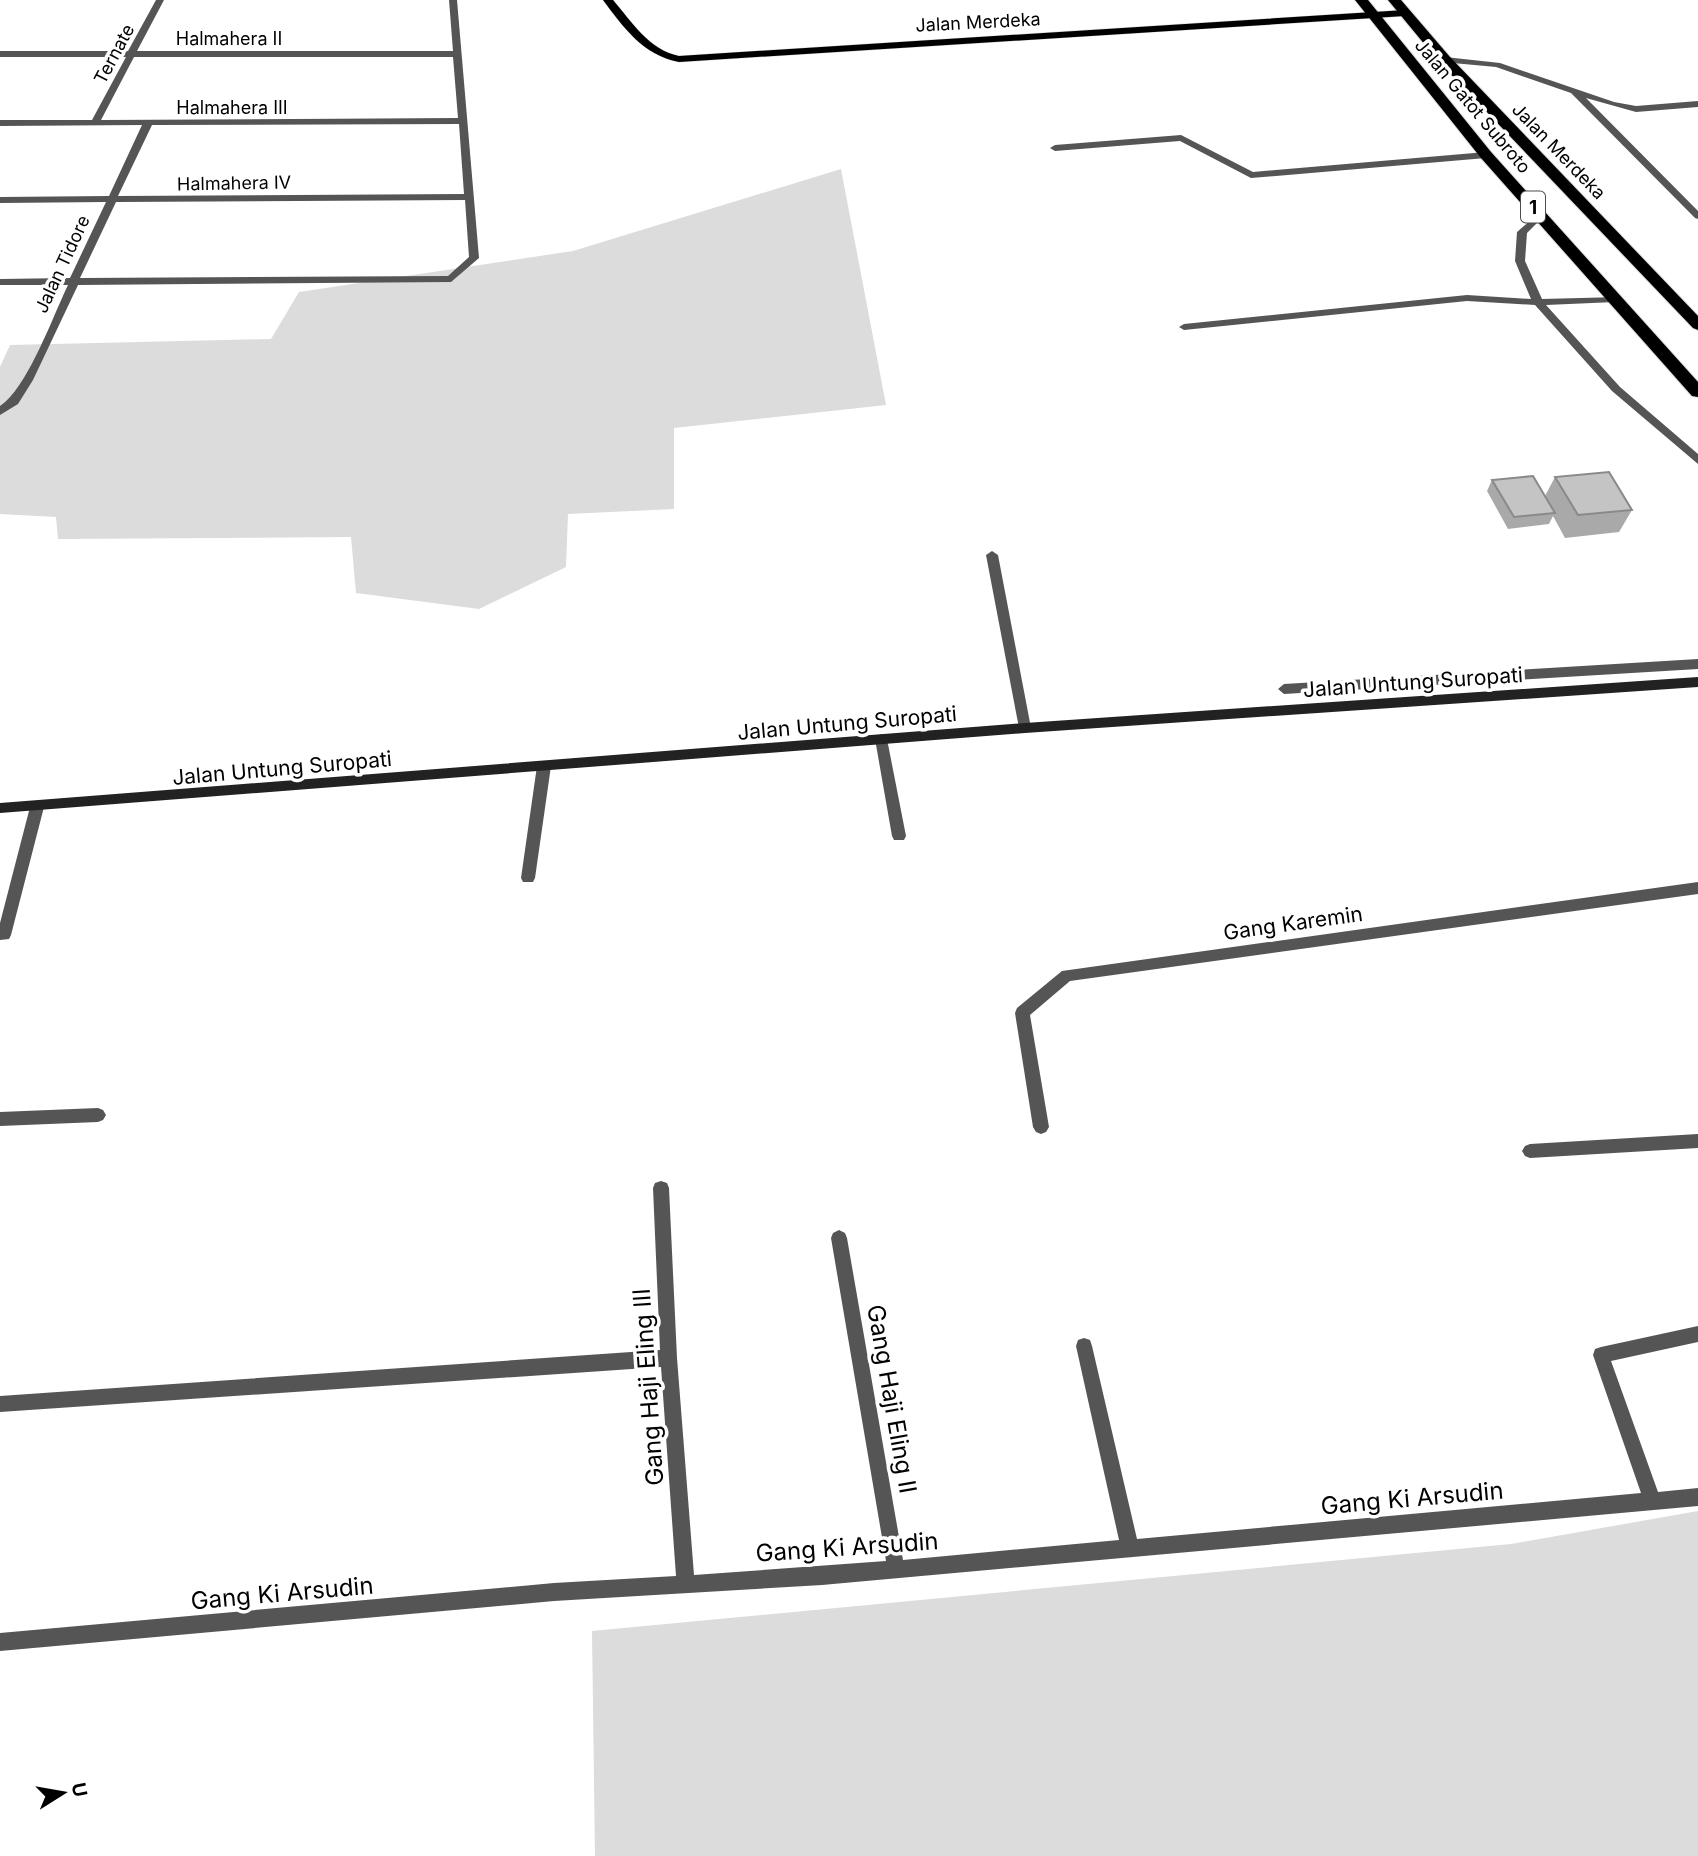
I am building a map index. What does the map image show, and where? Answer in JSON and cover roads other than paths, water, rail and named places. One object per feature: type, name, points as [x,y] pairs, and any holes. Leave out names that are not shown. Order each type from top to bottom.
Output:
[{"type":"highway","name":"Jalan Gatot Subroto","points":[[1361,0],[1486,155],[1698,392]]},
{"type":"highway","name":"Jalan Merdeka","points":[[1394,0],[1445,60],[1698,325]]},
{"type":"main road","name":"Jalan Merdeka","points":[[608,0],[651,50],[662,56],[679,59],[1405,13]]},
{"type":"street","name":"Ternate","points":[[95,122],[160,0]]},
{"type":"street","points":[[0,282],[451,279],[474,258],[453,0]]},
{"type":"street","name":"Halmahera II","points":[[0,54],[457,54]]},
{"type":"street","points":[[1445,60],[1497,65],[1612,104],[1636,108],[1698,104]]},
{"type":"street","points":[[1570,88],[1698,216]]},
{"type":"street","name":"Halmahera III","points":[[0,122],[463,121]]},
{"type":"street","name":"Jalan Tidore","points":[[0,411],[14,402],[28,380],[148,123]]},
{"type":"street","points":[[1055,149],[1181,138],[1251,175],[1486,155]]},
{"type":"street","name":"Halmahera IV","points":[[0,200],[469,197]]},
{"type":"street","points":[[1540,215],[1522,232],[1521,261],[1538,302],[1615,388],[1698,460]]},
{"type":"street","points":[[1184,327],[1467,298],[1538,302],[1615,299]]},
{"type":"street","points":[[992,555],[1025,728]]},
{"type":"street","points":[[1284,689],[1698,664]]},
{"type":"street","name":"Jalan Untung Suropati","points":[[0,808],[1025,728],[1698,682]]},
{"type":"street","points":[[881,739],[899,836]]},
{"type":"street","points":[[528,878],[544,766]]},
{"type":"street","points":[[4,935],[37,807]]},
{"type":"street","name":"Gang Karemin","points":[[1041,1127],[1022,1013],[1067,975],[1698,888]]},
{"type":"street","points":[[0,1119],[99,1115]]},
{"type":"street","points":[[1530,1151],[1698,1141]]},
{"type":"street","name":"Gang Haji Eling III","points":[[662,1188],[669,1358],[686,1583]]},
{"type":"street","name":"Gang Haji Eling II","points":[[839,1238],[896,1569]]},
{"type":"street","points":[[1652,1502],[1601,1355],[1698,1334]]},
{"type":"street","points":[[1084,1346],[1130,1548]]},
{"type":"street","points":[[0,1404],[669,1358]]},
{"type":"street","name":"Gang Ki Arsudin","points":[[0,1642],[554,1592],[896,1569],[1698,1497]]}]
